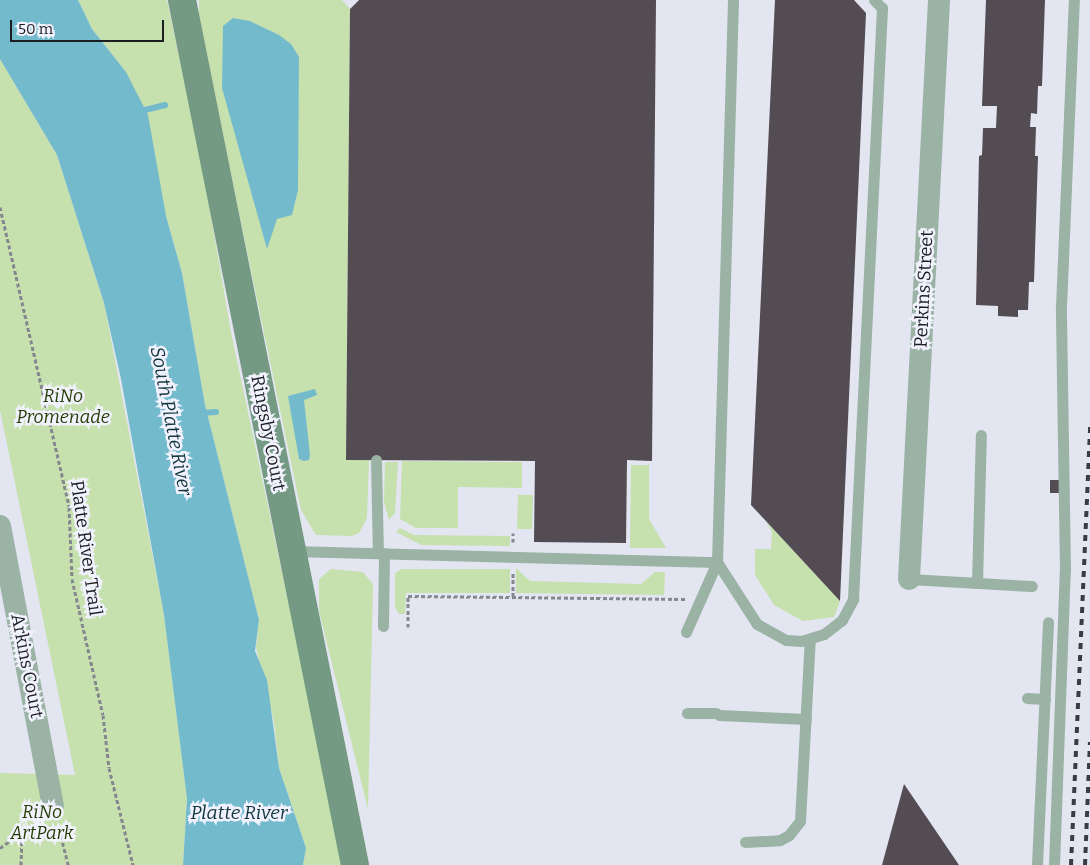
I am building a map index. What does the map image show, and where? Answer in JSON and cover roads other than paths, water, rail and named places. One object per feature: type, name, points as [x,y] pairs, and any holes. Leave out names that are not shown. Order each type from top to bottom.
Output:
[{"type":"street","name":"Ringsby Court","points":[[182,0],[355,865]]},
{"type":"street","name":"Perkins Street","points":[[909,579],[939,0]]},
{"type":"street","name":"Arkins Court","points":[[0,526],[53,806]]},
{"type":"lane","points":[[686,632],[717,562],[733,0]]},
{"type":"lane","points":[[717,562],[760,627],[786,640],[810,639],[824,634],[842,620],[855,589],[882,8],[874,0]]},
{"type":"lane","points":[[1054,865],[1065,571],[1061,307],[1074,0]]},
{"type":"lane","points":[[977,582],[981,435]]},
{"type":"lane","points":[[376,460],[383,626]]},
{"type":"lane","points":[[292,551],[717,562]]},
{"type":"lane","points":[[909,579],[1032,586]]},
{"type":"lane","points":[[1038,865],[1048,622]]},
{"type":"lane","points":[[745,842],[780,840],[789,835],[800,821],[810,639]]},
{"type":"lane","points":[[1027,698],[1045,699]]},
{"type":"lane","points":[[687,713],[806,719]]},
{"type":"water","name":"Platte River","points":[[0,0],[78,0],[92,29],[126,72],[148,115],[166,216],[182,273],[205,405],[259,620],[255,651],[267,680],[279,768],[306,848],[303,865],[183,865],[187,799],[164,615],[121,379],[104,303],[57,155],[0,59]]},
{"type":"water","points":[[233,18],[250,21],[279,35],[291,44],[299,57],[298,190],[292,215],[277,219],[267,249],[222,88],[223,26]]},
{"type":"water","points":[[315,389],[317,395],[304,400],[310,455],[309,460],[304,461],[299,459],[288,396]]},
{"type":"waterway","points":[[137,112],[165,105]]},
{"type":"waterway","points":[[200,413],[216,412]]},
{"type":"railway","points":[[1071,865],[1090,425]]},
{"type":"railway","points":[[1085,865],[1090,742]]},
{"type":"park label","name":"RiNo Promenade","points":[[63,407]]},
{"type":"park label","name":"RiNo ArtPark","points":[[42,823]]},
{"type":"water label","name":"South Platte River","points":[[171,421]]}]
